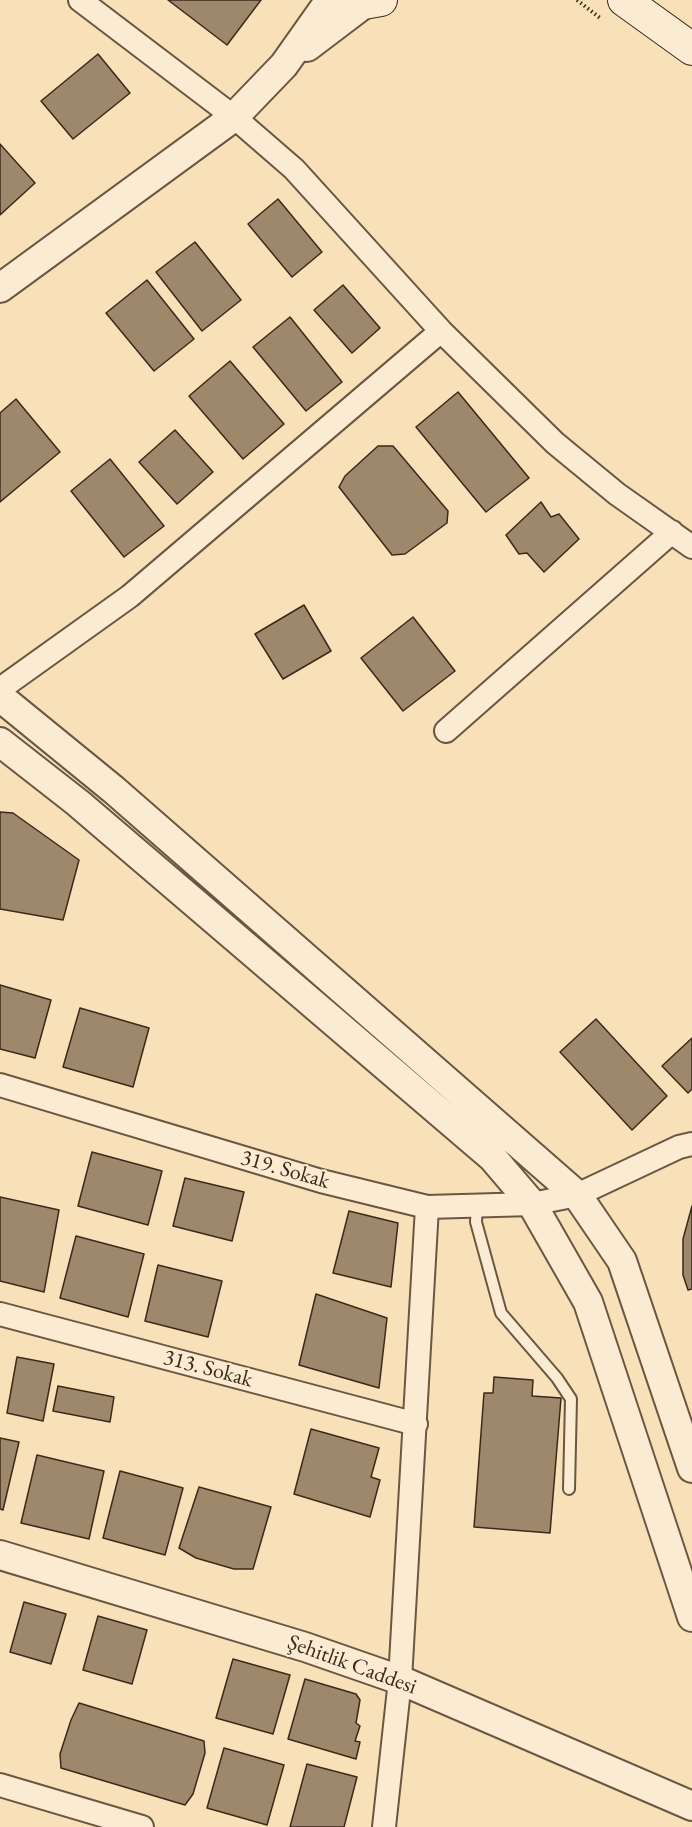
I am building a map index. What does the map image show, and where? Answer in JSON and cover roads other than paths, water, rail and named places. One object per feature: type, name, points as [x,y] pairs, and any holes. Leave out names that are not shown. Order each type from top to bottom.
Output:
[{"type":"main road","points":[[605,0],[683,44]]},
{"type":"main road","points":[[624,0],[683,44]]},
{"type":"street","points":[[80,0],[234,117],[294,169],[441,331],[555,443],[617,494],[692,547]]},
{"type":"street","points":[[0,288],[234,117],[284,65],[330,0]]},
{"type":"street","points":[[284,65],[371,1]]},
{"type":"street","points":[[0,689],[130,596],[441,331]]},
{"type":"street","points":[[446,731],[672,532]]},
{"type":"street","points":[[0,697],[114,790],[577,1195],[622,1261],[692,1468]]},
{"type":"street","points":[[0,742],[78,803],[492,1157],[532,1204],[588,1302],[692,1617]]},
{"type":"street","name":"319. Sokak","points":[[0,1085],[265,1165],[427,1207],[532,1204],[577,1195],[679,1147],[692,1144]]},
{"type":"street","points":[[384,1827],[400,1680],[427,1207]]},
{"type":"street","name":"313. Sokak","points":[[0,1314],[416,1424]]},
{"type":"street","name":"Şehitlik Caddesi","points":[[0,1555],[305,1647],[400,1680],[692,1806]]},
{"type":"street","points":[[0,1785],[142,1827]]},
{"type":"lane","points":[[477,1205],[476,1222],[501,1313],[557,1378],[571,1399],[569,1489]]}]
